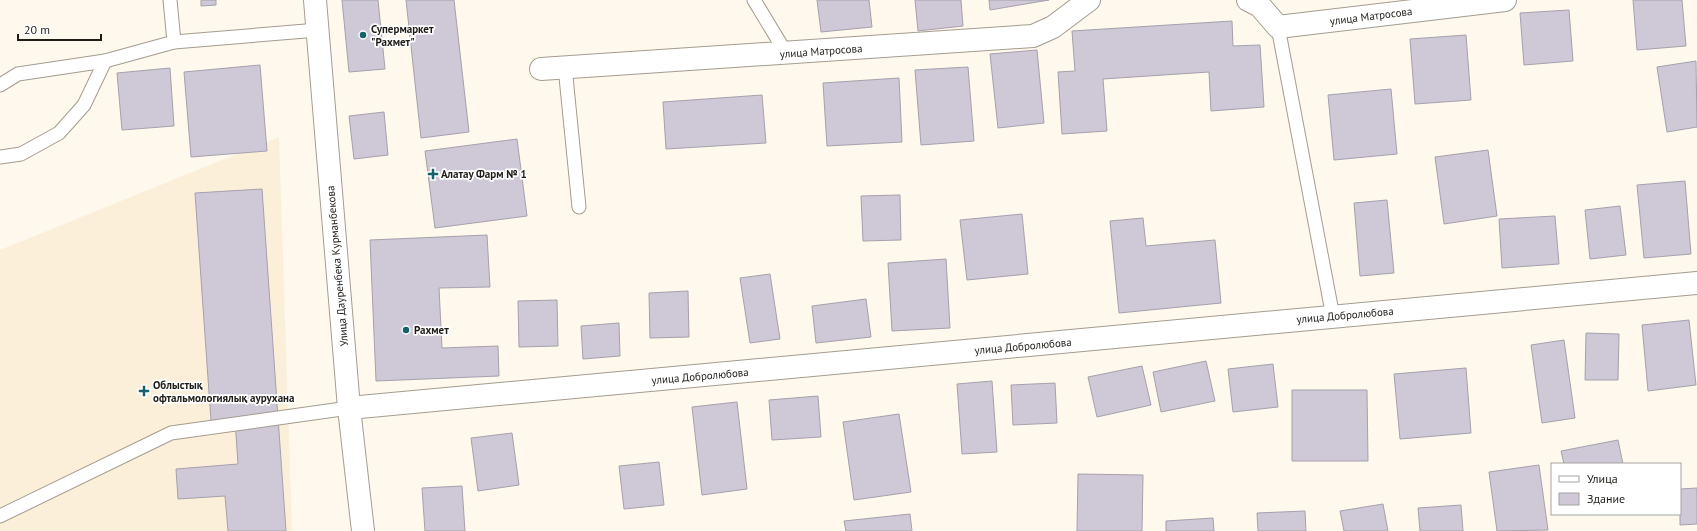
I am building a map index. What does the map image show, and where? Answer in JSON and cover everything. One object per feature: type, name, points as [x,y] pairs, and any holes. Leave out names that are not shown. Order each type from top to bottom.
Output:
[{"type":"street","name":"Улица Дауренбека Курманбекова","points":[[315,0],[349,408],[363,531]]},
{"type":"street","name":"улица Матросова","points":[[541,69],[1033,36],[1053,27],[1089,0]]},
{"type":"street","points":[[1248,0],[1260,6],[1278,27]]},
{"type":"street","name":"улица Матросова","points":[[1278,27],[1505,0]]},
{"type":"street","name":"улица Добролюбова","points":[[349,408],[1697,283]]},
{"type":"lane","points":[[170,0],[174,42]]},
{"type":"lane","points":[[754,0],[786,53]]},
{"type":"lane","points":[[1278,27],[1333,317]]},
{"type":"lane","points":[[0,85],[18,74],[105,61],[174,42],[318,30]]},
{"type":"lane","points":[[0,157],[21,154],[59,133],[84,105],[105,61]]},
{"type":"lane","points":[[565,67],[579,207]]},
{"type":"lane","points":[[0,516],[171,433],[349,408]]},
{"type":"shaded area","name":"Облыстық офтальмологиялық аурухана","points":[[279,137],[292,531],[0,531],[0,250]]},
{"type":"building","points":[[201,0],[216,0],[216,5],[201,6]]},
{"type":"building","name":"Супермаркет \"Рахмет\"","points":[[342,0],[378,0],[385,69],[349,72]]},
{"type":"building","points":[[406,0],[454,0],[469,132],[421,138]]},
{"type":"building","points":[[817,0],[869,0],[872,27],[821,32]]},
{"type":"building","points":[[915,0],[961,0],[963,26],[918,31]]},
{"type":"building","points":[[989,0],[1049,0],[990,10]]},
{"type":"building","points":[[1633,0],[1682,0],[1686,46],[1637,50]]},
{"type":"building","points":[[1569,10],[1573,61],[1524,65],[1520,13]]},
{"type":"building","points":[[1232,21],[1233,46],[1260,45],[1264,107],[1211,111],[1209,72],[1103,79],[1107,131],[1062,134],[1058,72],[1075,71],[1072,31]]},
{"type":"building","points":[[1466,35],[1471,100],[1415,104],[1410,39]]},
{"type":"building","points":[[1037,50],[1044,123],[998,128],[990,54]]},
{"type":"building","points":[[1696,61],[1697,127],[1667,132],[1657,67]]},
{"type":"building","points":[[260,65],[267,151],[191,157],[184,72]]},
{"type":"building","points":[[968,67],[974,141],[921,145],[915,70]]},
{"type":"building","points":[[170,68],[174,126],[122,130],[117,73]]},
{"type":"building","points":[[899,78],[902,142],[827,146],[823,83]]},
{"type":"building","points":[[1391,89],[1397,154],[1334,160],[1328,95]]},
{"type":"building","points":[[762,95],[766,143],[666,149],[663,102]]},
{"type":"building","points":[[384,112],[388,155],[354,159],[349,116]]},
{"type":"building","points":[[517,139],[527,216],[435,228],[425,151]]},
{"type":"building","points":[[1488,150],[1497,216],[1444,224],[1435,157]]},
{"type":"building","points":[[1685,181],[1691,254],[1644,258],[1637,185]]},
{"type":"building","points":[[262,189],[286,531],[228,531],[225,496],[178,499],[176,469],[238,464],[235,420],[211,421],[195,193]]},
{"type":"building","points":[[900,195],[901,240],[863,241],[861,196]]},
{"type":"building","points":[[1387,200],[1394,273],[1360,276],[1354,203]]},
{"type":"building","points":[[1620,206],[1626,255],[1590,259],[1585,210]]},
{"type":"building","points":[[1022,214],[1028,274],[967,280],[960,220]]},
{"type":"building","points":[[1555,216],[1559,264],[1502,268],[1499,219]]},
{"type":"building","points":[[1143,218],[1146,246],[1215,240],[1221,303],[1119,313],[1110,221]]},
{"type":"building","points":[[487,235],[490,287],[439,288],[442,348],[498,346],[499,376],[376,381],[370,240]]},
{"type":"building","points":[[946,259],[950,328],[892,331],[888,263]]},
{"type":"building","points":[[770,274],[780,339],[750,343],[740,278]]},
{"type":"building","points":[[688,291],[689,337],[650,338],[649,293]]},
{"type":"building","points":[[866,299],[871,337],[816,343],[812,306]]},
{"type":"building","points":[[557,300],[558,346],[519,347],[518,301]]},
{"type":"building","points":[[1689,320],[1696,385],[1648,391],[1642,325]]},
{"type":"building","points":[[619,323],[620,356],[583,359],[581,326]]},
{"type":"building","points":[[1586,333],[1619,334],[1618,380],[1585,380]]},
{"type":"building","points":[[1564,340],[1575,418],[1542,423],[1531,345]]},
{"type":"building","points":[[1206,361],[1215,401],[1161,412],[1153,372]]},
{"type":"building","points":[[1273,364],[1278,407],[1233,412],[1228,369]]},
{"type":"building","points":[[1142,366],[1151,405],[1097,417],[1088,377]]},
{"type":"building","points":[[1466,368],[1471,433],[1400,439],[1394,374]]},
{"type":"building","points":[[992,381],[997,452],[962,454],[957,384]]},
{"type":"building","points":[[1055,383],[1057,423],[1013,425],[1011,385]]},
{"type":"building","points":[[1292,390],[1367,390],[1368,461],[1292,461]]},
{"type":"building","points":[[818,396],[821,437],[772,440],[769,400]]},
{"type":"building","points":[[737,402],[747,489],[702,495],[692,407]]},
{"type":"building","points":[[899,414],[911,492],[854,500],[843,422]]},
{"type":"building","points":[[512,433],[519,485],[478,491],[471,438]]},
{"type":"building","points":[[1618,440],[1623,463],[1564,463],[1561,451]]},
{"type":"building","points":[[659,462],[664,505],[624,509],[619,466]]},
{"type":"building","points":[[1539,465],[1548,530],[1497,531],[1489,472]]},
{"type":"building","points":[[1078,474],[1143,475],[1142,531],[1077,531]]},
{"type":"building","points":[[462,486],[465,531],[425,531],[422,488]]},
{"type":"building","points":[[1697,488],[1697,524],[1680,525],[1681,489]]},
{"type":"building","points":[[1383,504],[1388,531],[1344,531],[1340,511]]},
{"type":"building","points":[[1461,505],[1463,531],[1420,531],[1418,508]]},
{"type":"building","points":[[1305,511],[1306,531],[1258,531],[1257,513]]},
{"type":"building","points":[[910,514],[912,531],[846,531],[844,521]]},
{"type":"building","points":[[1213,518],[1214,531],[1166,531],[1166,521]]},
{"type":"place","name":"Супермаркет \"Рахмет\"","points":[[363,35]]},
{"type":"place","name":"Алатау Фарм № 1","points":[[433,174]]},
{"type":"place","name":"Рахмет","points":[[406,330]]},
{"type":"place","name":"Облыстық офтальмологиялық аурухана","points":[[144,391]]}]
